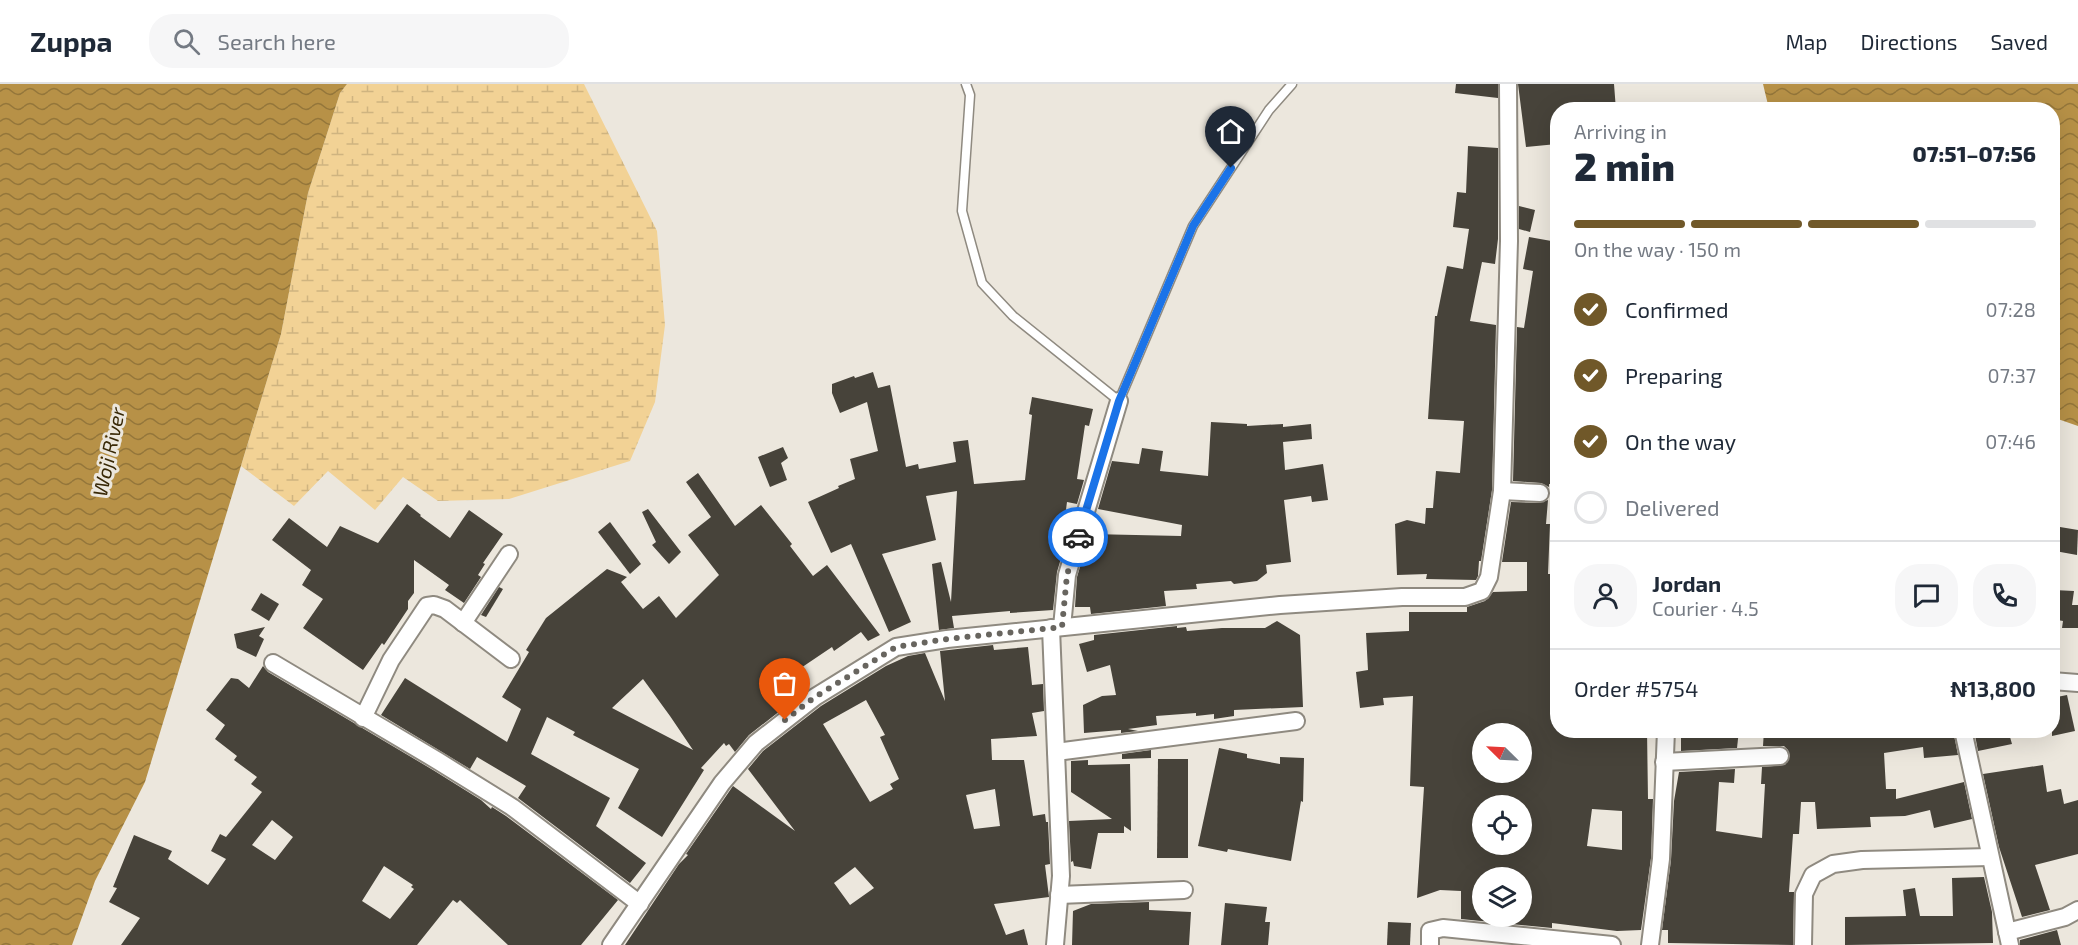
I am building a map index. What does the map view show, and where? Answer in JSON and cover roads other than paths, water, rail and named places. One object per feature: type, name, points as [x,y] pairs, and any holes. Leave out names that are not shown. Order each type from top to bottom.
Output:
[{"type":"street","points":[[610,945],[722,783],[756,743],[815,697],[896,647],[1056,627],[1280,605],[1402,597],[1465,597],[1482,591],[1490,577],[1502,492],[1509,241],[1508,84]]},
{"type":"street","points":[[1055,945],[1061,876],[1056,752],[1056,627],[1067,575],[1119,401]]},
{"type":"street","points":[[1502,492],[1540,494]]},
{"type":"street","points":[[463,623],[509,554]]},
{"type":"street","points":[[363,718],[391,660],[427,606],[434,605],[445,609],[511,659]]},
{"type":"street","points":[[273,663],[512,807],[640,904]]},
{"type":"street","points":[[2060,682],[2078,683]]},
{"type":"street","points":[[1056,752],[1296,721]]},
{"type":"street","points":[[1650,945],[1661,859],[1666,738]]},
{"type":"street","points":[[1965,738],[2009,938],[2078,910]]},
{"type":"street","points":[[1664,762],[1780,756]]},
{"type":"street","points":[[1803,945],[1804,894],[1813,875],[1833,864],[1862,860],[1990,857]]},
{"type":"street","points":[[1059,895],[1184,890]]},
{"type":"street","points":[[1430,945],[1430,931],[1443,928],[1612,945]]},
{"type":"lane","points":[[966,84],[970,95],[962,210],[981,284],[1013,316],[1119,401],[1193,226],[1269,110],[1293,84]]},
{"type":"water","name":"Woji River","points":[[0,84],[347,84],[340,93],[308,193],[281,334],[145,782],[95,881],[72,945],[0,945]]},
{"type":"water","points":[[1763,84],[2078,84],[2078,426],[2060,420],[2060,102],[1767,102]]}]
